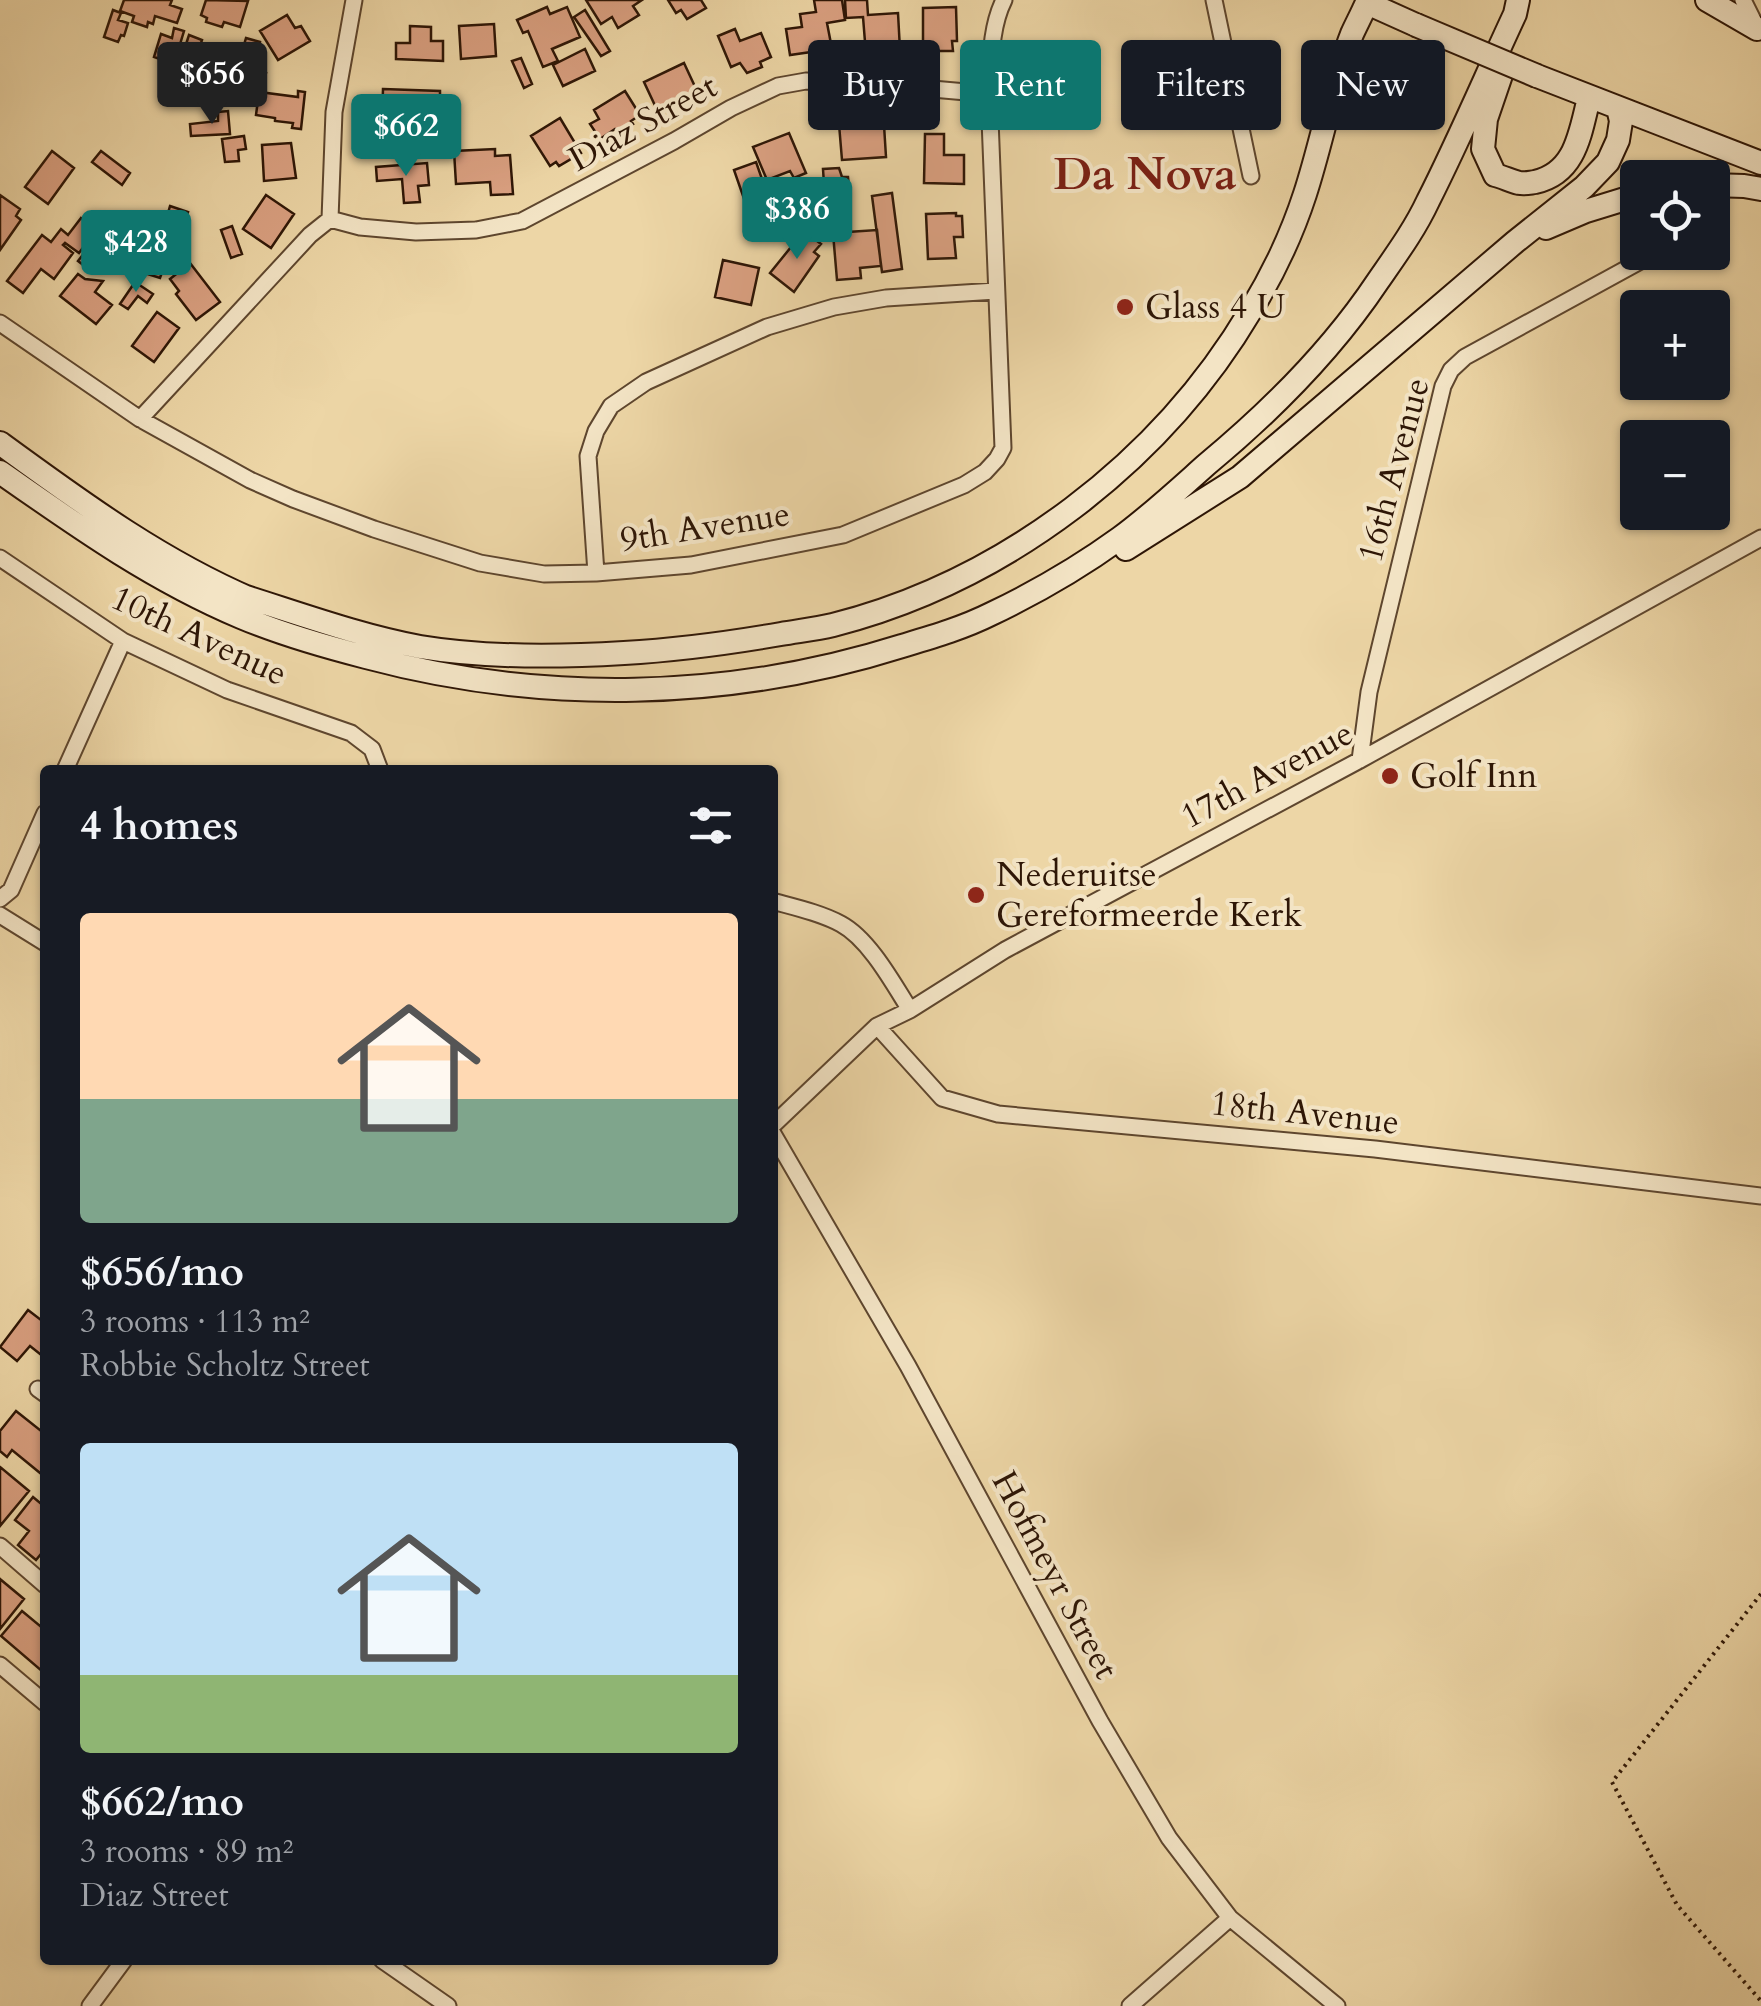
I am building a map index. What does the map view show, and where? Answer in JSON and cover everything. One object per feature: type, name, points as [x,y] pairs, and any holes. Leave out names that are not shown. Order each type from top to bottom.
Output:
[{"type":"main road","points":[[1707,0],[1759,32]]},
{"type":"main road","points":[[246,597],[422,647],[486,653],[596,654],[716,646],[832,625],[925,594],[983,565],[1052,524],[1110,478],[1174,416],[1227,348],[1252,309],[1292,228],[1365,1],[1590,98],[1761,163]]},
{"type":"main road","points":[[1517,7],[1503,70],[1486,119],[1483,148],[1495,174],[1522,184],[1557,174],[1574,151],[1590,98]]},
{"type":"main road","points":[[988,616],[1120,538],[1246,432],[1316,360],[1376,284],[1426,206],[1517,7]]},
{"type":"main road","points":[[0,472],[150,572],[240,617],[406,668],[532,688],[602,690],[719,686],[789,676],[855,661],[988,616],[1090,573],[1240,477],[1584,187],[1608,162],[1618,140],[1618,108]]},
{"type":"main road","points":[[1730,186],[1761,189]]},
{"type":"main road","points":[[1515,242],[1620,201]]},
{"type":"main road","points":[[0,443],[98,514],[162,554],[246,597],[338,634],[472,669],[532,677],[622,680],[718,676],[852,652],[967,613],[1065,567],[1163,502]]},
{"type":"street","points":[[140,419],[330,219],[334,112],[354,0]]},
{"type":"street","name":"9th Avenue","points":[[993,40],[1004,0]]},
{"type":"street","points":[[1214,0],[1251,176]]},
{"type":"street","points":[[1743,0],[1759,32]]},
{"type":"street","name":"Diaz Street","points":[[330,219],[360,227],[416,232],[476,230],[522,222],[730,108],[778,86],[853,82],[960,92]]},
{"type":"street","name":"9th Avenue","points":[[0,323],[140,419],[250,480],[374,529],[480,563],[544,574],[691,565],[843,535],[964,485],[998,459],[1003,448],[989,130]]},
{"type":"street","name":"16th Avenue","points":[[1360,760],[1369,692],[1434,419],[1451,370],[1465,358],[1624,270]]},
{"type":"street","points":[[596,573],[588,456],[596,431],[611,406],[646,382],[768,327],[834,307],[886,298],[996,291]]},
{"type":"street","name":"17th Avenue","points":[[778,1123],[876,1026],[910,1010],[1006,950],[1761,538]]},
{"type":"street","name":"10th Avenue","points":[[0,558],[123,640],[226,690],[351,733],[365,741],[378,763]]},
{"type":"street","points":[[66,765],[123,640]]},
{"type":"street","points":[[0,899],[10,890],[40,824]]},
{"type":"street","points":[[778,903],[842,924],[860,939],[910,1010]]},
{"type":"street","points":[[0,915],[40,940]]},
{"type":"street","name":"18th Avenue","points":[[876,1026],[942,1098],[998,1114],[1375,1149],[1761,1196]]},
{"type":"street","name":"Hofmeyr Street","points":[[778,1139],[908,1366],[1100,1721],[1169,1838],[1230,1918],[1337,2006]]},
{"type":"street","points":[[0,1546],[40,1581]]},
{"type":"street","points":[[0,1665],[40,1699]]},
{"type":"street","points":[[1130,2006],[1230,1918]]},
{"type":"street","points":[[90,2006],[120,1965]]},
{"type":"street","points":[[389,1965],[448,2006]]},
{"type":"path","points":[[1761,1594],[1612,1782],[1677,1905],[1761,2000]]},
{"type":"building","points":[[124,0],[172,0],[170,5],[182,9],[177,23],[155,16],[153,24],[148,22],[147,27],[132,22],[134,16],[120,11]]},
{"type":"building","points":[[206,0],[248,1],[240,27],[206,22],[207,18],[201,15]]},
{"type":"building","points":[[586,0],[642,0],[633,6],[639,15],[618,28],[612,17],[601,24]]},
{"type":"building","points":[[668,0],[701,0],[706,8],[687,19],[681,10],[676,13]]},
{"type":"building","points":[[814,0],[842,0],[845,20],[827,23],[830,40],[808,40],[808,52],[790,55],[786,29],[802,27],[800,14],[816,12]]},
{"type":"building","points":[[845,0],[867,0],[868,15],[898,13],[899,40],[865,40],[863,17],[846,18]]},
{"type":"building","points":[[547,7],[550,14],[567,7],[580,37],[552,49],[558,61],[543,67],[528,31],[523,33],[517,20]]},
{"type":"building","points":[[956,7],[957,41],[952,41],[953,51],[940,51],[940,40],[923,40],[923,8]]},
{"type":"building","points":[[113,10],[121,13],[118,20],[128,23],[118,42],[104,37]]},
{"type":"building","points":[[585,10],[610,51],[601,56],[574,17]]},
{"type":"building","points":[[287,15],[295,28],[301,26],[310,41],[278,60],[260,31]]},
{"type":"building","points":[[494,24],[496,56],[461,59],[459,26]]},
{"type":"building","points":[[410,26],[431,27],[431,41],[443,41],[443,61],[396,59],[396,43],[410,43]]},
{"type":"building","points":[[174,28],[184,31],[174,64],[154,57],[161,34],[172,38]]},
{"type":"building","points":[[735,29],[740,41],[761,33],[771,57],[760,62],[762,67],[747,73],[740,63],[731,67],[718,36]]},
{"type":"building","points":[[189,35],[202,40],[192,71],[179,66]]},
{"type":"building","points":[[246,38],[260,42],[257,59],[251,66],[239,62]]},
{"type":"building","points":[[585,49],[595,71],[563,86],[553,65]]},
{"type":"building","points":[[521,58],[532,84],[524,88],[512,61]]},
{"type":"building","points":[[684,63],[697,91],[659,114],[644,82]]},
{"type":"building","points":[[234,68],[266,73],[263,87],[253,85],[251,95],[230,92]]},
{"type":"building","points":[[383,89],[440,91],[440,112],[414,111],[413,146],[386,146],[380,142],[380,133],[375,133],[375,119],[382,120]]},
{"type":"building","points":[[298,91],[305,92],[301,129],[292,128],[293,123],[256,115],[259,92],[298,97]]},
{"type":"building","points":[[625,91],[640,115],[631,121],[633,124],[600,139],[590,124],[599,119],[594,110]]},
{"type":"building","points":[[228,111],[230,134],[191,136],[190,124],[218,121],[218,112]]},
{"type":"building","points":[[560,118],[581,153],[559,166],[556,162],[550,166],[531,136]]},
{"type":"building","points":[[840,130],[884,130],[886,157],[842,160]]},
{"type":"building","points":[[789,133],[806,173],[794,178],[790,171],[767,180],[753,147]]},
{"type":"building","points":[[925,134],[944,134],[944,155],[964,155],[964,184],[924,183]]},
{"type":"building","points":[[244,136],[246,149],[238,150],[239,161],[225,162],[222,139]]},
{"type":"building","points":[[291,143],[296,178],[264,181],[262,145]]},
{"type":"building","points":[[495,149],[495,156],[510,155],[513,194],[491,195],[490,182],[456,184],[454,151]]},
{"type":"building","points":[[52,151],[74,168],[48,204],[25,187]]},
{"type":"building","points":[[101,151],[130,173],[122,185],[92,162]]},
{"type":"building","points":[[756,162],[762,179],[752,183],[762,212],[750,216],[734,170]]},
{"type":"building","points":[[427,163],[429,185],[418,186],[420,202],[404,203],[402,179],[377,181],[376,167]]},
{"type":"building","points":[[839,168],[842,177],[848,177],[850,198],[825,200],[823,169]]},
{"type":"building","points":[[892,193],[902,269],[882,272],[872,196]]},
{"type":"building","points":[[0,195],[20,209],[16,216],[21,220],[0,250]]},
{"type":"building","points":[[266,195],[294,214],[271,248],[243,229]]},
{"type":"building","points":[[170,206],[188,212],[183,228],[164,227]]},
{"type":"building","points":[[90,213],[102,222],[79,253],[63,245],[73,253],[54,279],[41,269],[23,293],[7,281],[42,235],[51,242],[61,229],[68,235]]},
{"type":"building","points":[[926,214],[962,216],[963,237],[954,237],[956,258],[928,259]]},
{"type":"building","points":[[232,226],[242,254],[231,258],[221,230]]},
{"type":"building","points":[[877,230],[881,266],[860,268],[861,278],[837,280],[833,233]]},
{"type":"building","points":[[804,231],[821,244],[814,252],[819,256],[794,292],[770,273]]},
{"type":"building","points":[[154,232],[167,236],[163,248],[170,250],[160,278],[141,272]]},
{"type":"building","points":[[99,234],[118,249],[109,261],[102,256],[91,271],[78,261]]},
{"type":"building","points":[[723,260],[759,268],[751,305],[715,297]]},
{"type":"building","points":[[190,263],[220,302],[196,320],[170,279]]},
{"type":"building","points":[[78,274],[103,281],[95,292],[112,305],[96,324],[60,296]]},
{"type":"building","points":[[135,282],[153,294],[147,303],[138,296],[128,309],[120,304]]},
{"type":"building","points":[[157,312],[179,328],[154,362],[132,346]]},
{"type":"building","points":[[28,1310],[40,1319],[40,1354],[30,1346],[17,1361],[0,1347]]},
{"type":"building","points":[[16,1411],[40,1430],[40,1473],[12,1450],[7,1457],[0,1451],[0,1431]]},
{"type":"building","points":[[0,1467],[29,1491],[0,1526]]},
{"type":"building","points":[[33,1497],[40,1503],[40,1555],[36,1560],[18,1545],[29,1531],[15,1520]]},
{"type":"building","points":[[0,1579],[24,1599],[0,1629]]},
{"type":"building","points":[[22,1611],[40,1626],[40,1669],[1,1636]]},
{"type":"place","name":"Glass 4 U","points":[[1125,307]]},
{"type":"place","name":"Golf Inn","points":[[1390,776]]},
{"type":"place","name":"Nederuitse Gereformeerde Kerk","points":[[976,895]]},
{"type":"district","name":"Da Nova","points":[[1145,174]]}]
